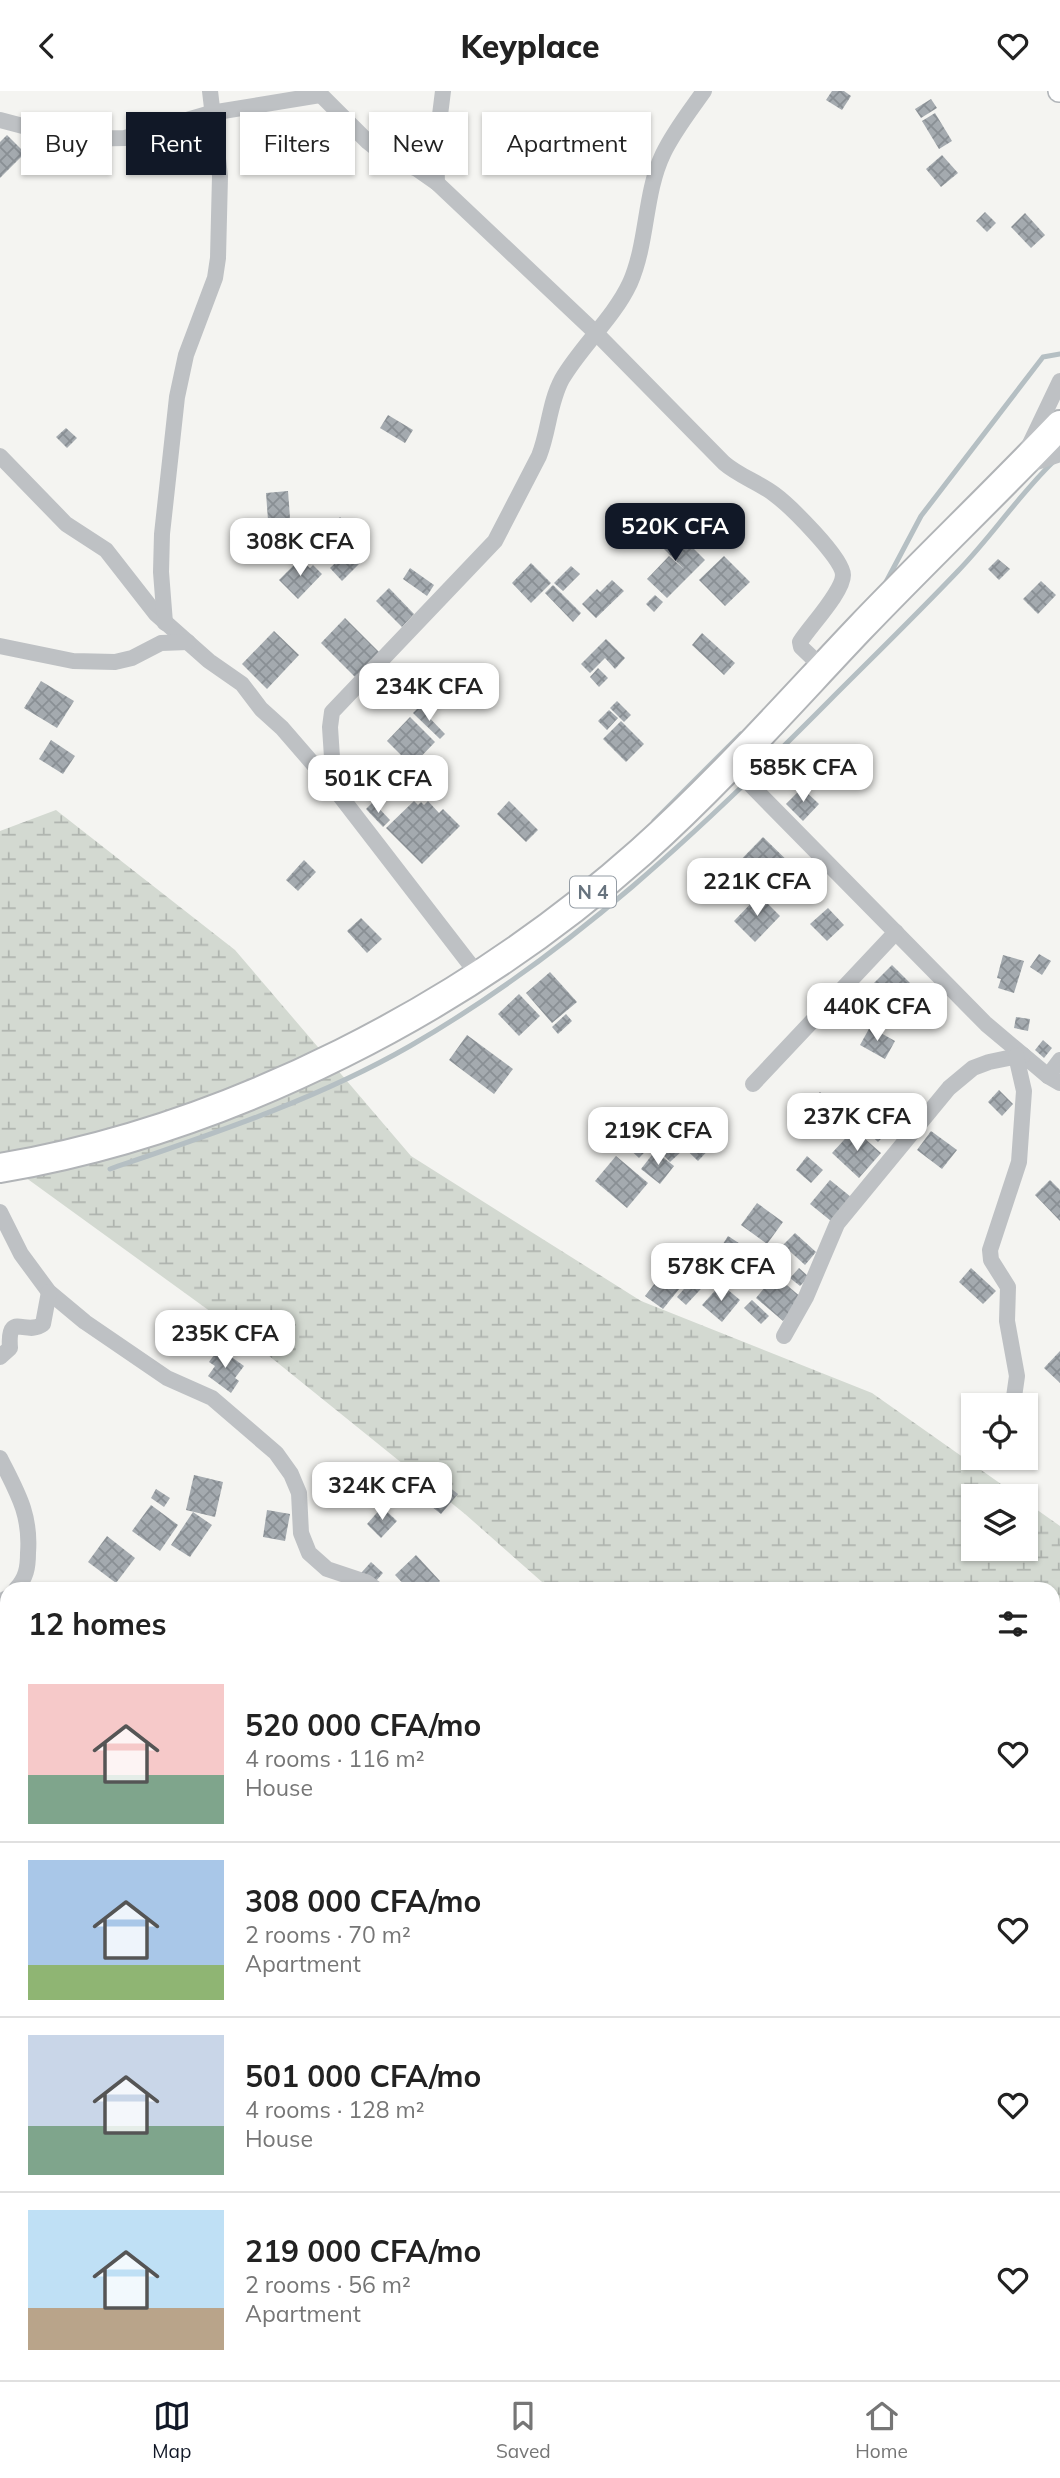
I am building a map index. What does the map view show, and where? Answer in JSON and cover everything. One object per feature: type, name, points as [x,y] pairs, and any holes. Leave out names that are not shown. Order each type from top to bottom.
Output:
[{"type":"highway","name":"N 4","points":[[0,1168],[134,1136],[241,1098],[360,1045],[525,946],[641,852],[732,765],[1060,425]]},
{"type":"street","points":[[210,91],[211,112]]},
{"type":"street","points":[[438,183],[436,148],[443,91]]},
{"type":"street","points":[[334,788],[330,727],[332,712],[495,541],[544,443],[558,388],[629,284],[637,263],[663,154],[704,91]]},
{"type":"street","points":[[216,112],[318,93],[382,153],[417,169],[438,183],[597,334],[724,463],[775,495],[812,530],[841,564],[841,584],[800,642],[801,647],[823,668]]},
{"type":"street","points":[[0,120],[72,139],[126,138]]},
{"type":"street","points":[[165,623],[161,572],[162,534],[177,397],[186,355],[215,278],[220,175]]},
{"type":"street","points":[[1019,468],[1060,381]]},
{"type":"street","points":[[1019,468],[1060,454]]},
{"type":"street","points":[[0,456],[66,524],[106,550],[165,623],[209,661],[242,684],[261,709],[282,727],[334,788],[479,976]]},
{"type":"street","points":[[0,646],[61,659],[115,662],[132,658],[161,643],[188,642]]},
{"type":"street","points":[[732,765],[1019,1056],[1054,1080],[1060,1060]]},
{"type":"street","points":[[753,1084],[896,932]]},
{"type":"street","points":[[784,1336],[806,1297],[837,1224],[940,1099],[973,1068],[1019,1056]]},
{"type":"street","points":[[1015,1393],[1017,1376],[1007,1321],[1008,1287],[991,1260],[990,1250],[1019,1162],[1024,1091],[1019,1056]]},
{"type":"street","points":[[0,1212],[21,1254],[49,1292],[94,1328],[167,1378],[206,1394],[276,1453],[299,1493],[301,1533],[309,1553],[327,1569],[363,1582]]},
{"type":"street","points":[[0,1357],[10,1348],[9,1334],[12,1328],[36,1328],[43,1324],[49,1292]]},
{"type":"street","points":[[0,1458],[29,1523],[26,1582]]},
{"type":"green space","points":[[56,810],[235,950],[411,1156],[641,1301],[872,1393],[961,1456],[961,1470],[981,1470],[1001,1484],[961,1484],[961,1561],[1038,1561],[1038,1510],[1060,1526],[1060,1582],[542,1582],[465,1514],[247,1338],[0,1159],[0,831]]},
{"type":"building","points":[[832,91],[844,91],[851,96],[842,110],[826,100]]},
{"type":"building","points":[[931,99],[937,108],[921,118],[915,109]]},
{"type":"building","points":[[935,113],[952,141],[939,149],[922,121]]},
{"type":"building","points":[[7,135],[21,149],[21,157],[0,178],[0,142]]},
{"type":"building","points":[[942,155],[958,173],[941,187],[926,169]]},
{"type":"building","points":[[985,212],[996,223],[987,232],[976,221]]},
{"type":"building","points":[[1025,213],[1045,235],[1031,248],[1011,227]]},
{"type":"building","points":[[388,415],[413,430],[405,443],[380,428]]},
{"type":"building","points":[[66,428],[77,438],[67,448],[56,437]]},
{"type":"building","points":[[288,491],[290,518],[268,520],[266,493]]},
{"type":"building","points":[[340,517],[355,532],[332,555],[310,534],[320,524],[326,531]]},
{"type":"building","points":[[671,526],[705,560],[667,598],[647,579],[669,556],[685,570],[656,541]]},
{"type":"building","points":[[351,548],[363,560],[342,581],[330,568]]},
{"type":"building","points":[[724,556],[750,582],[725,606],[699,580]]},
{"type":"building","points":[[300,559],[310,568],[313,565],[322,574],[298,599],[279,580]]},
{"type":"building","points":[[998,559],[1010,569],[999,580],[988,569]]},
{"type":"building","points":[[531,563],[551,583],[531,603],[512,583]]},
{"type":"building","points":[[571,566],[580,574],[563,591],[554,583]]},
{"type":"building","points":[[410,568],[434,585],[427,596],[403,579]]},
{"type":"building","points":[[612,580],[624,591],[596,618],[582,604],[597,589],[600,592]]},
{"type":"building","points":[[1041,581],[1056,595],[1038,614],[1023,599]]},
{"type":"building","points":[[553,585],[581,613],[573,622],[545,593]]},
{"type":"building","points":[[389,588],[414,614],[402,627],[376,601]]},
{"type":"building","points":[[655,595],[663,602],[654,612],[646,604]]},
{"type":"building","points":[[345,618],[380,653],[356,678],[321,643]]},
{"type":"building","points":[[274,631],[299,655],[267,689],[242,664]]},
{"type":"building","points":[[702,633],[735,663],[724,675],[692,645]]},
{"type":"building","points":[[606,639],[625,658],[615,669],[605,658],[590,673],[581,664]]},
{"type":"building","points":[[598,668],[608,678],[599,687],[590,677]]},
{"type":"building","points":[[41,681],[74,701],[57,728],[24,708]]},
{"type":"building","points":[[617,701],[631,715],[624,722],[610,708]]},
{"type":"building","points":[[419,707],[445,734],[440,739],[413,713]]},
{"type":"building","points":[[609,710],[618,718],[607,730],[598,721]]},
{"type":"building","points":[[410,717],[435,742],[412,766],[387,741]]},
{"type":"building","points":[[621,721],[644,744],[626,762],[603,739]]},
{"type":"building","points":[[51,740],[75,756],[63,774],[39,759]]},
{"type":"building","points":[[377,756],[411,790],[400,801],[377,777],[357,797],[341,780],[353,768],[359,774]]},
{"type":"building","points":[[396,762],[413,780],[409,783],[392,766]]},
{"type":"building","points":[[802,788],[819,804],[803,821],[786,804]]},
{"type":"building","points":[[414,801],[418,805],[421,802],[424,805],[428,801],[439,813],[443,809],[460,826],[422,864],[386,828]]},
{"type":"building","points":[[509,801],[538,830],[526,842],[497,814]]},
{"type":"building","points":[[373,802],[390,820],[383,827],[366,809]]},
{"type":"building","points":[[763,837],[799,872],[787,884],[762,859],[739,883],[728,873]]},
{"type":"building","points":[[304,860],[316,872],[298,891],[286,880]]},
{"type":"building","points":[[759,895],[780,916],[755,942],[734,921]]},
{"type":"building","points":[[828,908],[844,925],[827,941],[810,924]]},
{"type":"building","points":[[361,918],[382,939],[367,953],[347,931]]},
{"type":"building","points":[[1039,954],[1051,961],[1042,975],[1030,967]]},
{"type":"building","points":[[1003,955],[1024,961],[1014,993],[998,988],[1001,979],[997,978]]},
{"type":"building","points":[[892,965],[915,988],[890,1012],[868,989]]},
{"type":"building","points":[[550,972],[577,1002],[552,1023],[526,993]]},
{"type":"building","points":[[519,994],[540,1016],[519,1036],[498,1014]]},
{"type":"building","points":[[566,1014],[572,1021],[558,1034],[552,1027]]},
{"type":"building","points":[[1016,1017],[1030,1019],[1028,1031],[1014,1028]]},
{"type":"building","points":[[870,1027],[895,1041],[885,1059],[860,1045]]},
{"type":"building","points":[[467,1035],[513,1069],[494,1094],[449,1060]]},
{"type":"building","points":[[1043,1040],[1052,1048],[1044,1058],[1035,1050]]},
{"type":"building","points":[[999,1090],[1013,1104],[1002,1116],[988,1102]]},
{"type":"building","points":[[820,1092],[836,1108],[821,1122],[806,1107]]},
{"type":"building","points":[[855,1093],[892,1127],[878,1142],[841,1108]]},
{"type":"building","points":[[692,1117],[717,1141],[698,1161],[673,1137]]},
{"type":"building","points":[[648,1120],[662,1134],[639,1158],[625,1145]]},
{"type":"building","points":[[854,1129],[881,1153],[859,1178],[832,1153]]},
{"type":"building","points":[[931,1131],[957,1150],[942,1169],[917,1150]]},
{"type":"building","points":[[666,1135],[682,1151],[670,1162],[655,1146]]},
{"type":"building","points":[[655,1151],[674,1166],[660,1184],[641,1169]]},
{"type":"building","points":[[616,1156],[648,1183],[627,1208],[595,1181]]},
{"type":"building","points":[[807,1156],[823,1170],[811,1183],[796,1170]]},
{"type":"building","points":[[830,1180],[851,1197],[831,1221],[810,1204]]},
{"type":"building","points":[[1050,1180],[1060,1190],[1060,1221],[1035,1195]]},
{"type":"building","points":[[757,1203],[783,1222],[767,1244],[741,1225]]},
{"type":"building","points":[[795,1233],[816,1252],[805,1265],[783,1245]]},
{"type":"building","points":[[728,1236],[751,1251],[738,1270],[716,1255]]},
{"type":"building","points":[[687,1268],[695,1275],[701,1269],[711,1278],[686,1305],[677,1297],[690,1282],[681,1274]]},
{"type":"building","points":[[799,1268],[809,1277],[800,1286],[790,1278]]},
{"type":"building","points":[[971,1268],[996,1291],[983,1304],[959,1282]]},
{"type":"building","points":[[666,1269],[684,1283],[663,1309],[645,1296]]},
{"type":"building","points":[[775,1275],[802,1298],[783,1321],[756,1298]]},
{"type":"building","points":[[721,1284],[740,1300],[722,1322],[702,1305]]},
{"type":"building","points":[[752,1300],[769,1316],[761,1324],[744,1308]]},
{"type":"building","points":[[219,1348],[244,1366],[235,1378],[239,1381],[231,1393],[208,1376],[215,1366],[209,1362]]},
{"type":"building","points":[[1060,1351],[1060,1383],[1044,1368]]},
{"type":"building","points":[[429,1471],[458,1494],[441,1514],[413,1492]]},
{"type":"building","points":[[194,1475],[223,1482],[215,1517],[186,1510]]},
{"type":"building","points":[[156,1489],[170,1498],[164,1507],[151,1498]]},
{"type":"building","points":[[151,1505],[178,1525],[160,1551],[132,1531]]},
{"type":"building","points":[[382,1507],[397,1521],[381,1538],[367,1524]]},
{"type":"building","points":[[267,1510],[290,1514],[285,1541],[263,1537]]},
{"type":"building","points":[[193,1512],[212,1525],[190,1557],[171,1545]]},
{"type":"building","points":[[107,1536],[135,1558],[117,1582],[88,1562]]},
{"type":"building","points":[[416,1555],[440,1581],[402,1582],[395,1575]]},
{"type":"building","points":[[371,1562],[383,1573],[375,1582],[353,1582]]},
{"type":"waterway","points":[[886,582],[921,516],[1043,357],[1060,354]]},
{"type":"waterway","points":[[110,1169],[263,1115],[374,1065],[469,1010],[580,930],[683,842],[782,748],[958,571],[1053,462]]},
{"type":"waterway","points":[[654,821],[741,734]]}]
